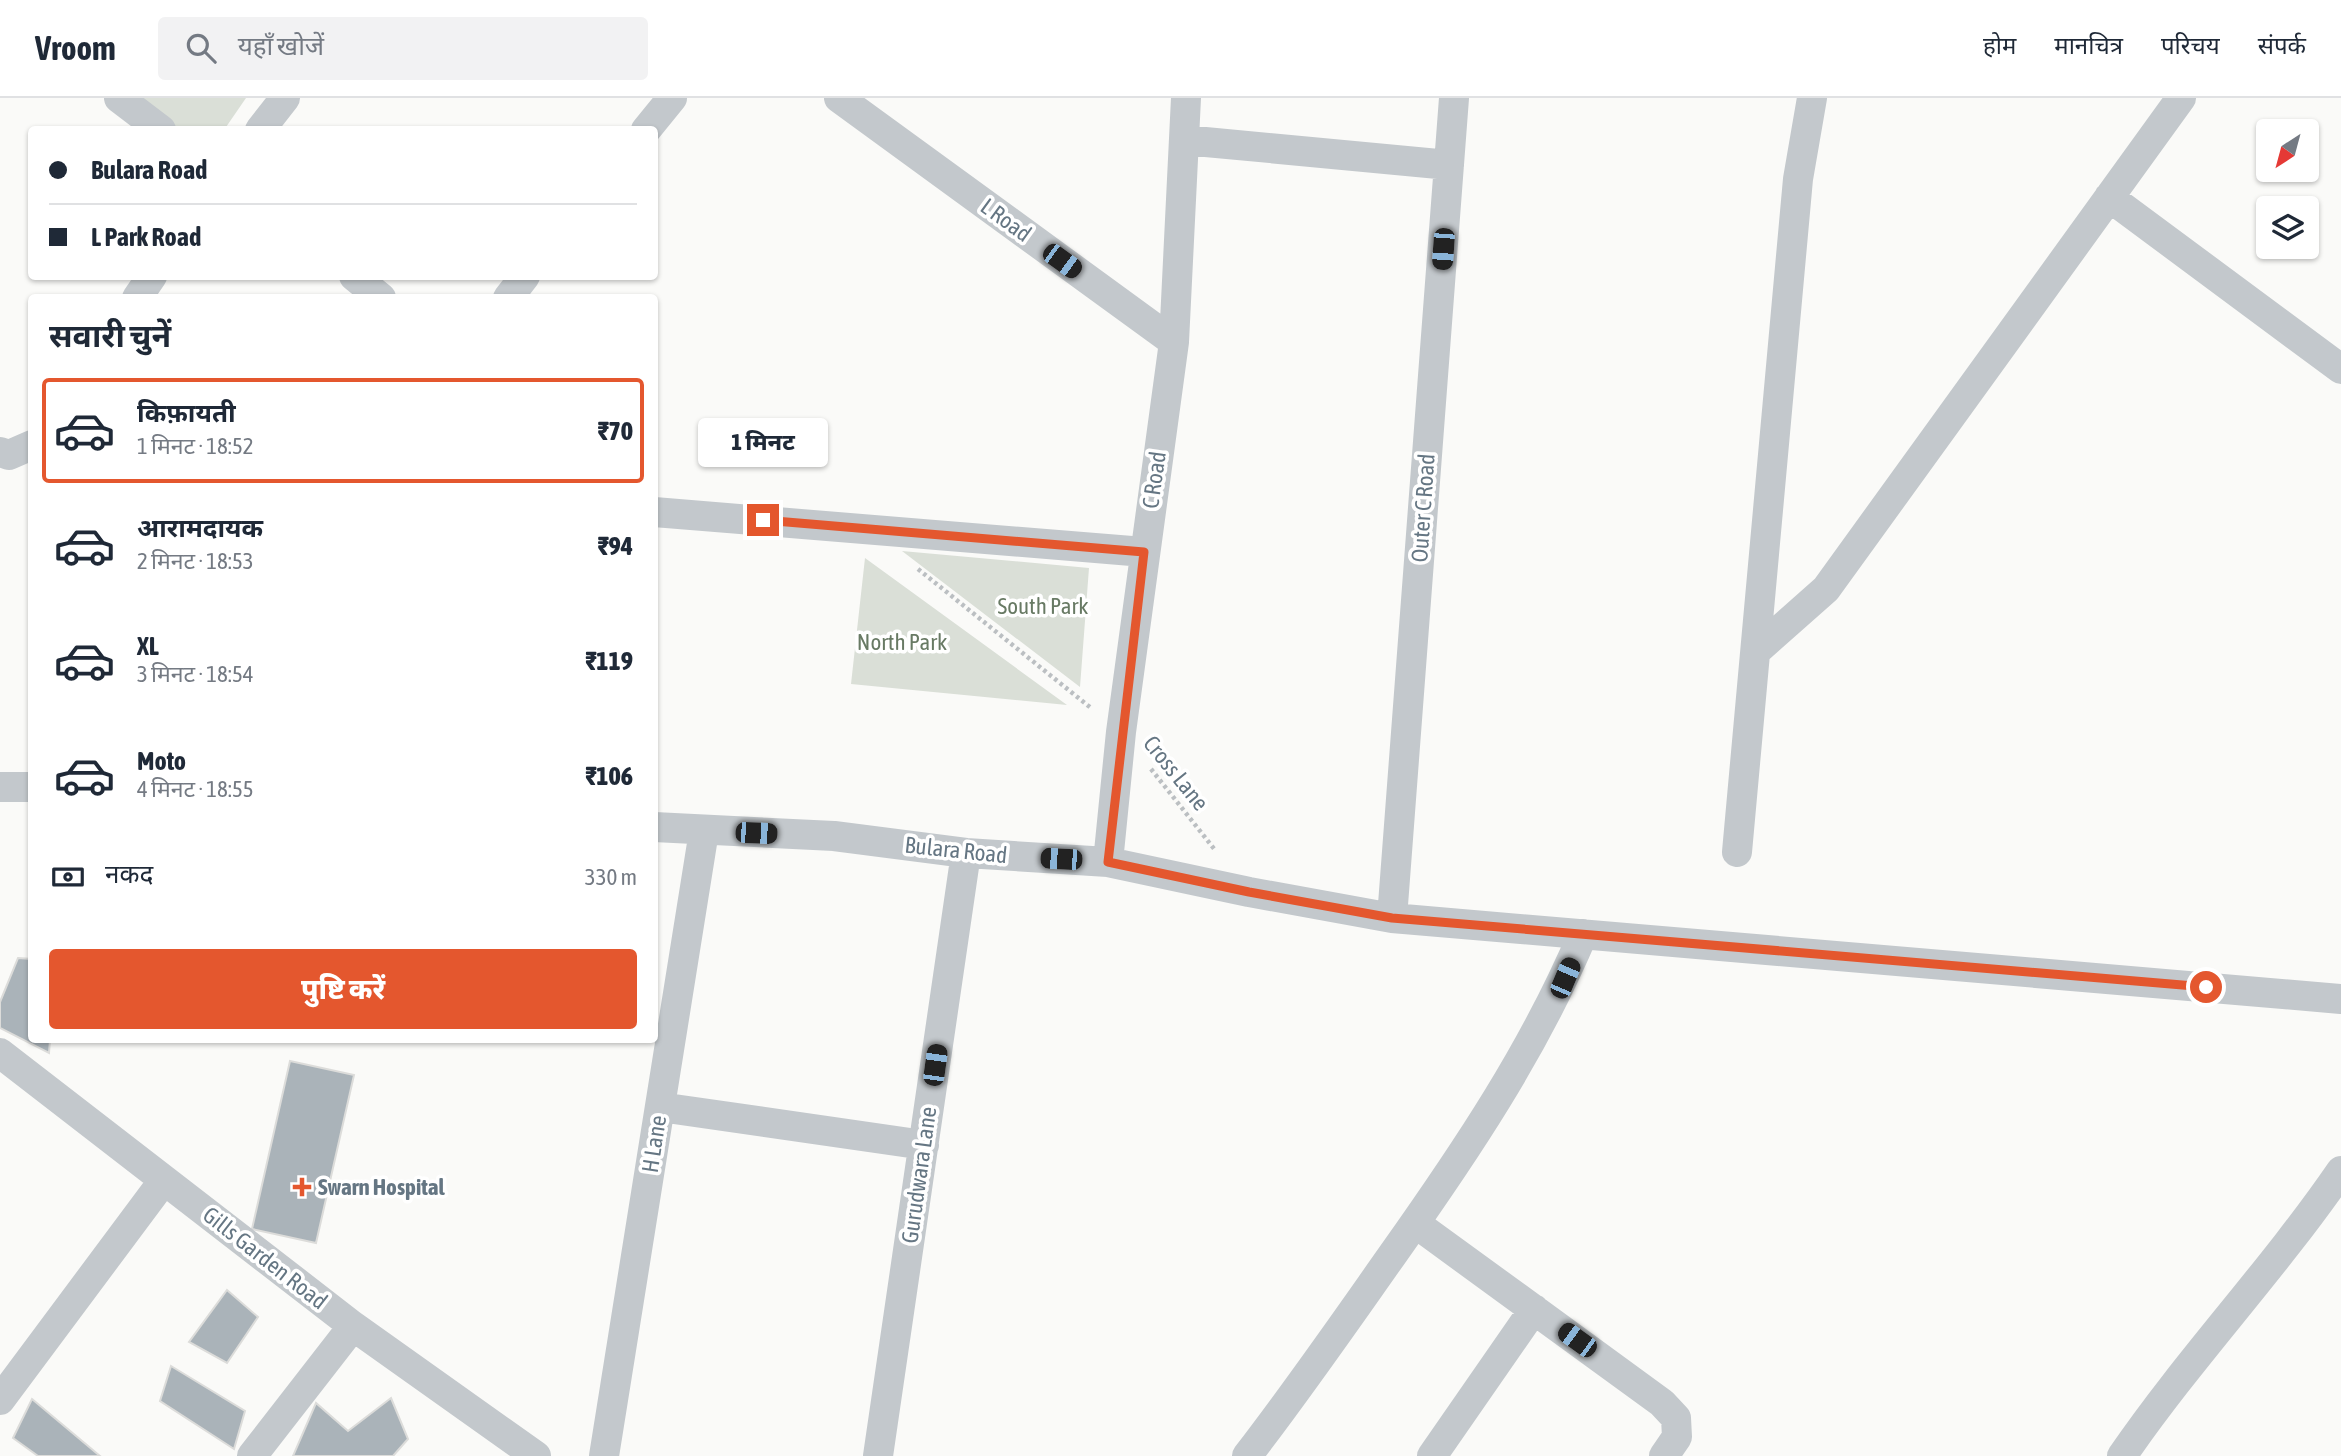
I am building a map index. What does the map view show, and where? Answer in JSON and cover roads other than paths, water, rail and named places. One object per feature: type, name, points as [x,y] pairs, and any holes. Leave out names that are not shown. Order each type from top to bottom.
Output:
[{"type":"street","points":[[119,98],[156,126]]},
{"type":"street","points":[[263,126],[285,98]]},
{"type":"street","points":[[649,126],[672,98]]},
{"type":"street","name":"L Road","points":[[839,98],[1174,342]]},
{"type":"street","name":"C Road","points":[[1108,862],[1121,732],[1174,342],[1186,98]]},
{"type":"street","name":"Outer C Road","points":[[1392,918],[1454,98]]},
{"type":"street","points":[[1737,852],[1798,179],[1812,98]]},
{"type":"street","points":[[1756,651],[1826,589],[2181,98]]},
{"type":"street","points":[[1184,141],[1449,165]]},
{"type":"street","points":[[2109,197],[2341,369]]},
{"type":"street","points":[[359,280],[376,294]]},
{"type":"street","points":[[511,294],[522,280]]},
{"type":"street","points":[[0,452],[9,455],[28,447]]},
{"type":"street","points":[[658,511],[1144,552]]},
{"type":"street","points":[[0,787],[28,788]]},
{"type":"street","name":"Bulara Road","points":[[658,827],[834,836],[966,853],[1108,862],[1249,892],[1392,918],[2341,999]]},
{"type":"street","name":"H Lane","points":[[604,1456],[704,831]]},
{"type":"street","name":"Gurudwara Lane","points":[[878,1456],[966,853]]},
{"type":"street","points":[[1247,1456],[1293,1396],[1486,1121],[1556,1000],[1583,934]]},
{"type":"street","name":"Gills Garden Road","points":[[0,1053],[353,1326],[536,1456]]},
{"type":"street","points":[[660,1107],[924,1145]]},
{"type":"street","points":[[2122,1456],[2167,1390],[2316,1208],[2341,1171]]},
{"type":"street","points":[[0,1400],[164,1180]]},
{"type":"street","points":[[1415,1223],[1662,1403],[1676,1418],[1677,1437],[1664,1456]]},
{"type":"street","points":[[1432,1456],[1534,1309]]},
{"type":"street","points":[[253,1456],[353,1326]]},
{"type":"place","name":"Swarn Hospital","points":[[302,1187]]},
{"type":"park label","name":"South Park","points":[[1043,606]]},
{"type":"park label","name":"North Park","points":[[902,642]]}]
